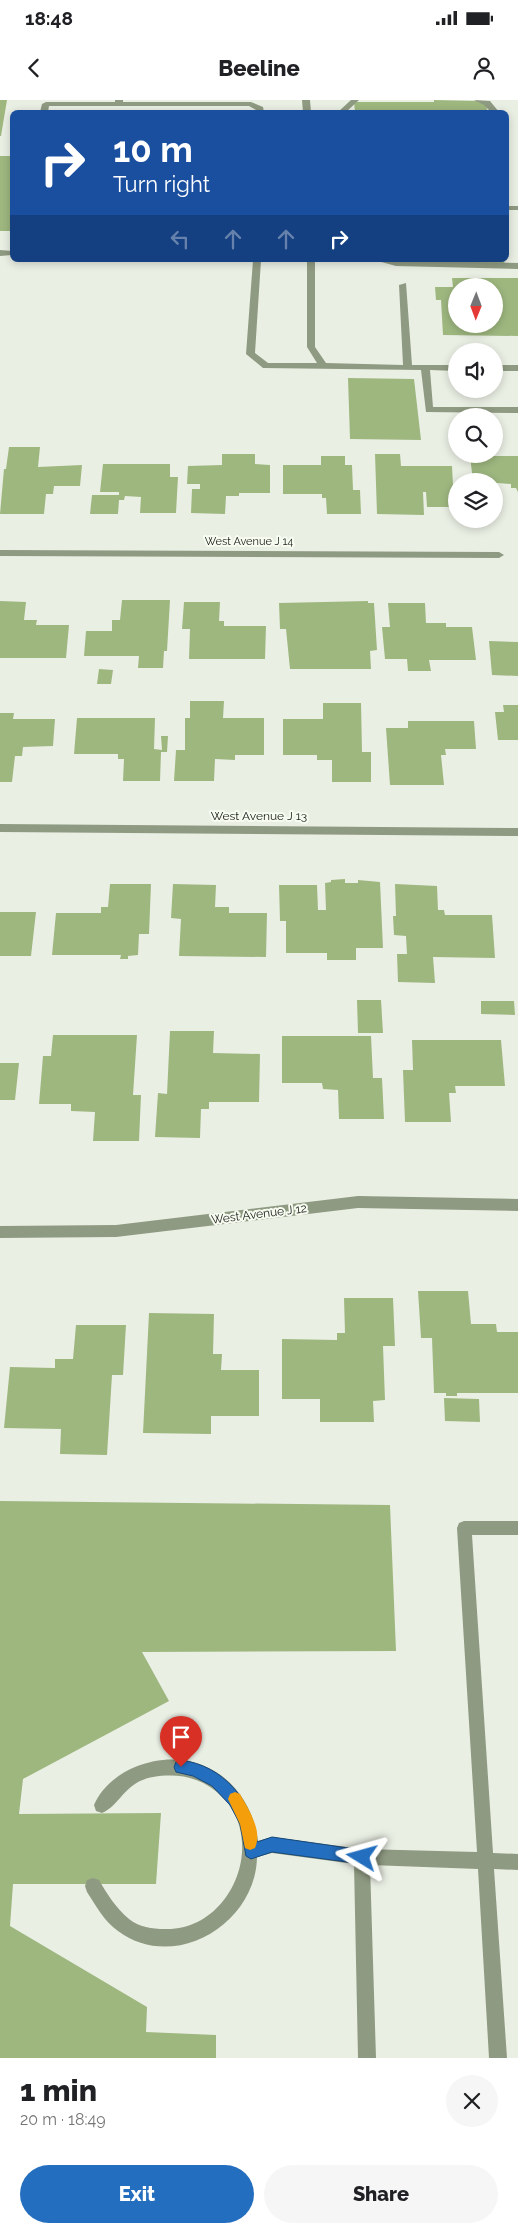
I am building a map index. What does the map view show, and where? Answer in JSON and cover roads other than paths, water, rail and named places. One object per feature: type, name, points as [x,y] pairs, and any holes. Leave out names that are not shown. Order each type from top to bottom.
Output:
[{"type":"street","points":[[344,110],[355,100]]},
{"type":"street","points":[[478,100],[487,103],[493,110]]},
{"type":"street","points":[[44,110],[46,104],[119,102],[251,104],[260,110]]},
{"type":"street","points":[[257,262],[250,354],[266,366],[448,368]]},
{"type":"street","points":[[311,262],[311,347],[324,366]]},
{"type":"street","points":[[390,262],[518,266]]},
{"type":"street","points":[[402,285],[408,367]]},
{"type":"street","points":[[425,367],[429,410],[518,410]]},
{"type":"street","points":[[503,368],[518,368]]},
{"type":"street","name":"West Avenue J 14","points":[[0,553],[499,555]]},
{"type":"street","name":"West Avenue J 13","points":[[0,828],[518,832]]},
{"type":"street","name":"West Avenue J 12","points":[[0,1232],[116,1231],[358,1202],[518,1205]]},
{"type":"street","points":[[498,2058],[464,1528],[518,1528]]},
{"type":"street","points":[[93,1886],[108,1912],[130,1930],[157,1939],[184,1937],[211,1927],[233,1906],[246,1880],[251,1851],[247,1823],[235,1799],[217,1780],[194,1769],[168,1766],[142,1772],[120,1785],[102,1805]]},
{"type":"street","points":[[251,1851],[272,1845],[362,1857],[518,1862]]},
{"type":"street","points":[[362,1857],[366,2058]]}]
